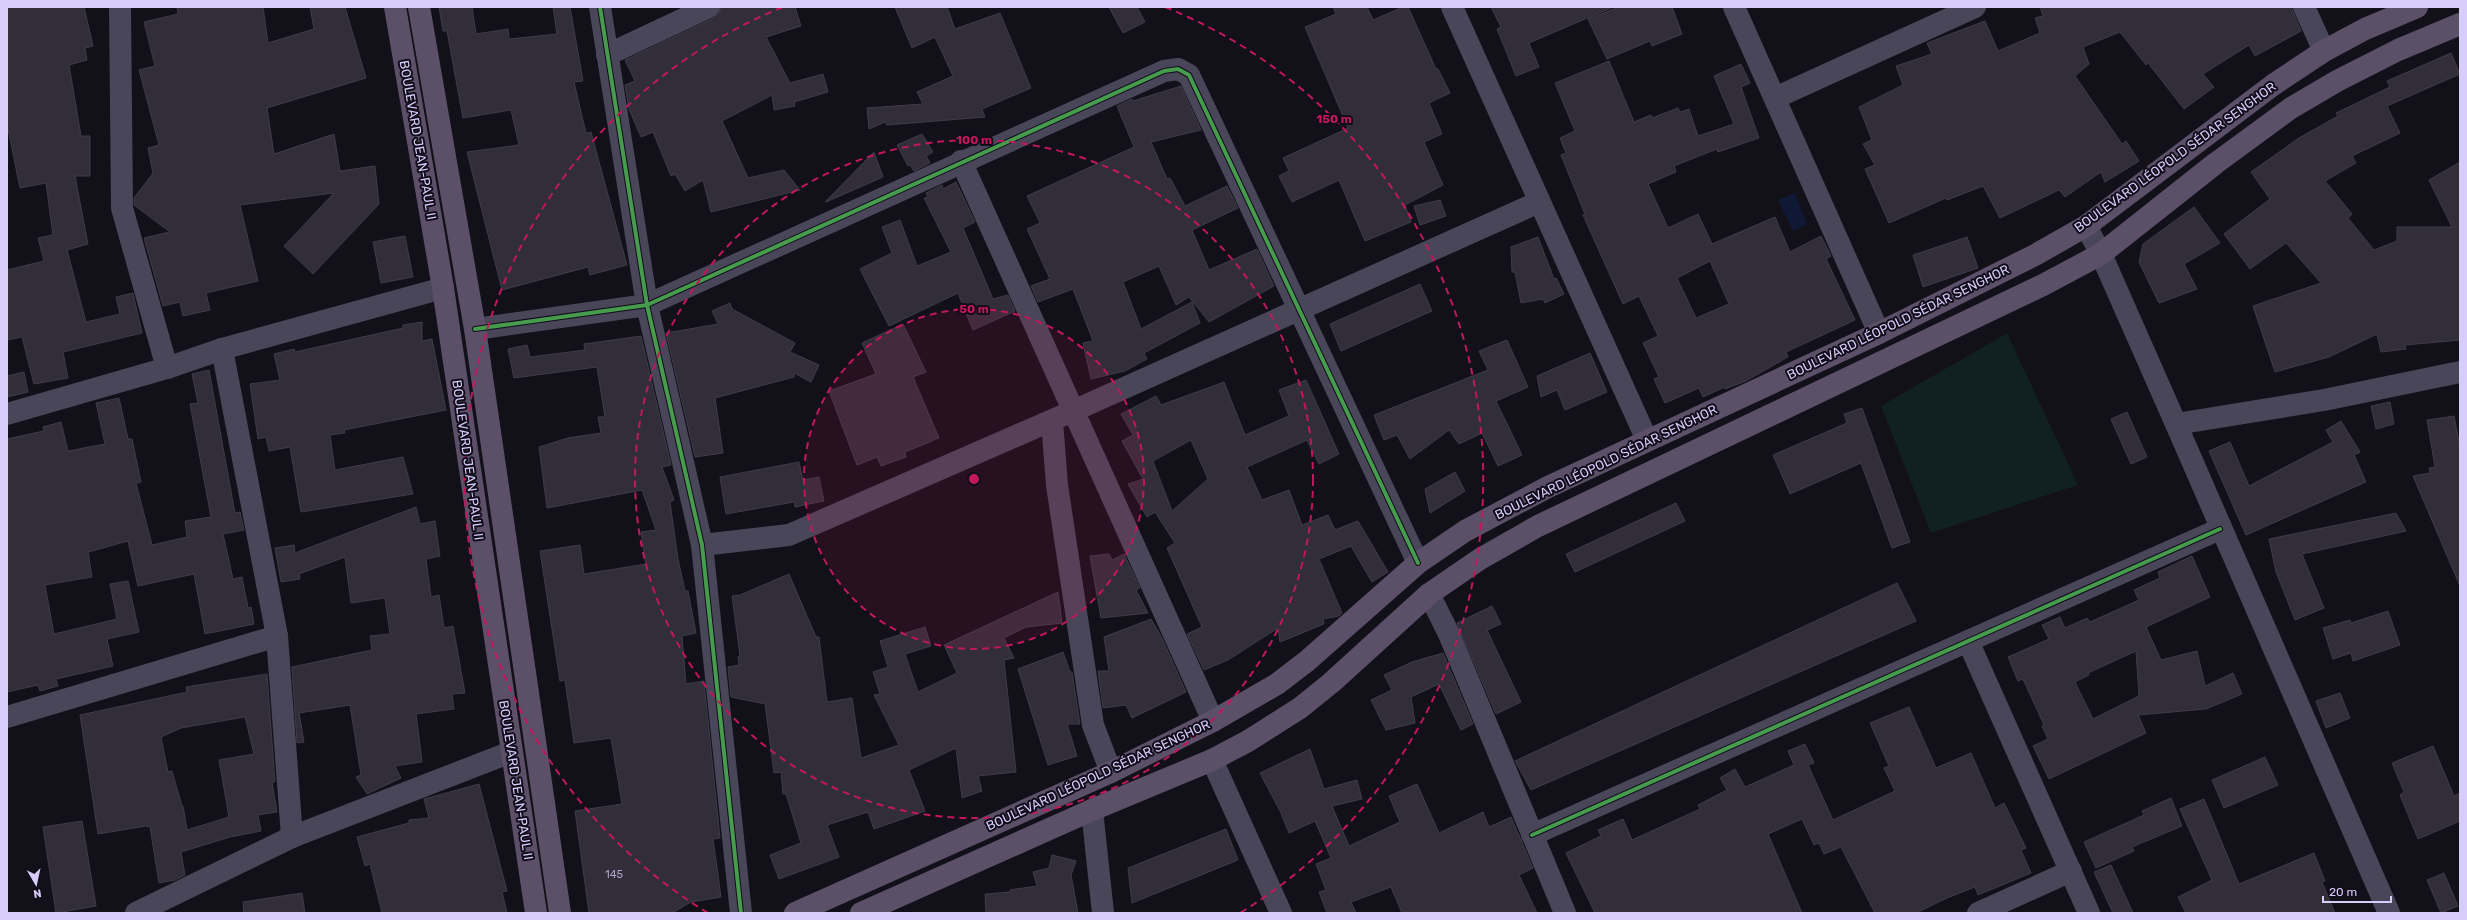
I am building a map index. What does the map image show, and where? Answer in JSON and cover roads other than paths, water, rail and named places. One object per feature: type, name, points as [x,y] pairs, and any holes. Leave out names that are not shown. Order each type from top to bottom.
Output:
[{"type":"main road","name":"BOULEVARD JEAN-PAUL II","points":[[395,7],[443,288],[536,913]]},
{"type":"main road","name":"BOULEVARD JEAN-PAUL II","points":[[419,7],[474,328],[560,913]]},
{"type":"main road","name":"BOULEVARD LÉOPOLD SÉDAR SENGHOR","points":[[795,913],[1111,772],[1214,721],[1277,684],[1307,661],[1418,563],[1465,531],[1548,487],[1971,289],[2086,226],[2272,85],[2324,51],[2365,29],[2417,7]]},
{"type":"main road","points":[[861,913],[1092,810],[1212,760],[1248,741],[1300,708],[1330,683],[1428,594],[1480,559],[1538,526],[2044,285],[2100,254],[2216,163],[2291,108],[2337,81],[2398,50],[2460,24]]},
{"type":"street","points":[[120,7],[122,208],[167,368]]},
{"type":"street","points":[[600,7],[647,305],[702,545],[741,913]]},
{"type":"street","points":[[607,55],[709,7]]},
{"type":"street","points":[[1452,7],[1647,440]]},
{"type":"street","points":[[1734,7],[1879,333]]},
{"type":"street","points":[[1774,98],[1975,7]]},
{"type":"street","points":[[2304,7],[2324,51]]},
{"type":"street","points":[[474,328],[647,305],[1164,70],[1178,69],[1189,75],[1298,311],[1418,563]]},
{"type":"street","points":[[961,161],[1214,721]]},
{"type":"street","points":[[702,545],[789,535],[1073,411],[1539,202]]},
{"type":"street","points":[[2086,226],[2176,424],[2220,529],[2388,913]]},
{"type":"street","points":[[7,414],[167,368],[222,349],[443,288]]},
{"type":"street","points":[[222,349],[277,636],[292,837]]},
{"type":"street","points":[[2176,424],[2324,400],[2460,372]]},
{"type":"street","points":[[1052,420],[1057,485],[1093,725],[1111,772]]},
{"type":"street","points":[[1532,835],[2220,529]]},
{"type":"street","points":[[1428,594],[1449,634],[1565,913]]},
{"type":"street","points":[[7,718],[277,636]]},
{"type":"street","points":[[1968,641],[2089,913]]},
{"type":"street","points":[[137,913],[292,837],[511,752]]},
{"type":"street","points":[[1212,760],[1281,913]]},
{"type":"street","points":[[1092,810],[1103,913]]},
{"type":"street","points":[[1978,913],[2071,871]]},
{"type":"water","points":[[1795,193],[1807,224],[1793,231],[1778,200]]}]
